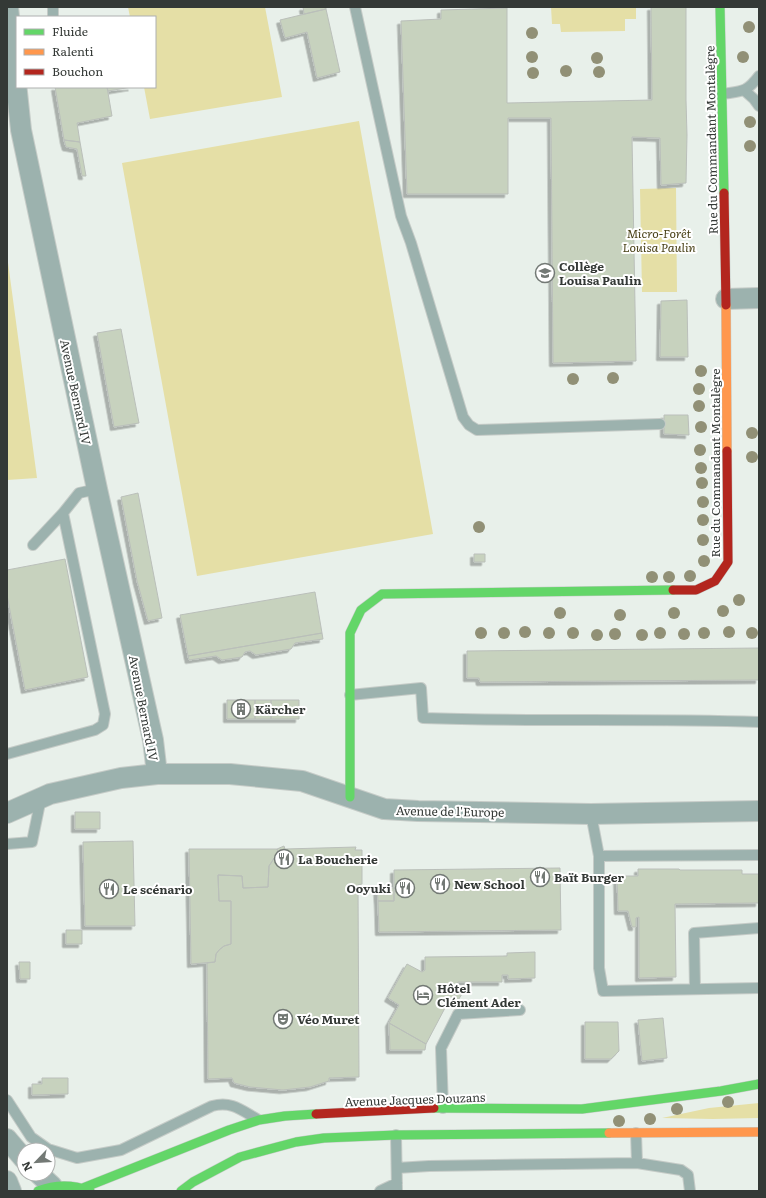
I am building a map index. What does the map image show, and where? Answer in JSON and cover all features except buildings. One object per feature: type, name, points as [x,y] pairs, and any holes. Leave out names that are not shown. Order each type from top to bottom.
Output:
[{"type":"main road","name":"Rue du Commandant Montalègre","points":[[350,797],[350,633],[361,610],[382,594],[696,590],[715,581],[728,562],[726,299],[720,7]]},
{"type":"main road","name":"Avenue Jacques Douzans","points":[[86,1190],[229,1130],[259,1120],[285,1116],[443,1108],[582,1109],[721,1091],[759,1084]]},
{"type":"main road","points":[[181,1191],[193,1182],[240,1157],[296,1142],[324,1138],[396,1135],[759,1132]]},
{"type":"main road","points":[[43,1184],[63,1185],[86,1190]]},
{"type":"street","name":"Avenue Bernard IV","points":[[8,7],[14,40],[16,66]]},
{"type":"street","name":"Avenue Bernard IV","points":[[18,88],[21,130],[97,489],[153,740],[157,774]]},
{"type":"street","points":[[726,299],[759,298]]},
{"type":"street","name":"Avenue de l'Europe","points":[[7,813],[50,794],[121,778],[157,774],[230,774],[302,781],[384,809],[418,812],[591,814],[759,811]]},
{"type":"street","points":[[7,1140],[16,1150]]},
{"type":"street","points":[[7,1181],[10,1191]]},
{"type":"lane","points":[[355,7],[401,216],[412,243],[463,417],[469,425],[477,430],[660,424]]},
{"type":"lane","points":[[722,94],[745,91],[759,76]]},
{"type":"lane","points":[[745,91],[759,106]]},
{"type":"lane","points":[[33,545],[63,513],[79,493],[97,489]]},
{"type":"lane","points":[[7,754],[95,730],[103,725],[105,714],[63,513]]},
{"type":"lane","points":[[350,695],[422,688],[423,718],[686,719],[759,722]]},
{"type":"lane","points":[[7,844],[32,842],[41,798]]},
{"type":"lane","points":[[591,814],[599,856],[599,968],[603,991],[759,988]]},
{"type":"lane","points":[[599,856],[759,855]]},
{"type":"lane","points":[[695,989],[694,932],[759,928]]},
{"type":"lane","points":[[443,1108],[441,1048],[458,1014],[520,1010]]},
{"type":"lane","points":[[7,1100],[31,1137],[48,1149],[77,1158],[121,1150],[212,1106],[222,1103],[235,1106],[259,1120]]},
{"type":"lane","points":[[636,1133],[638,1163]]},
{"type":"lane","points":[[380,1191],[397,1187],[396,1135]]},
{"type":"lane","points":[[397,1168],[429,1166],[638,1163],[681,1170],[688,1175],[690,1191]]},
{"type":"green space","points":[[128,7],[265,7],[282,97],[150,119],[144,88],[156,88],[156,16],[130,16]]},
{"type":"green space","points":[[551,7],[636,7],[636,19],[625,19],[625,31],[561,32],[560,24],[552,24]]},
{"type":"green space","points":[[359,121],[433,534],[197,576],[122,163]]},
{"type":"green space","name":"Micro-Forêt Louisa Paulin","points":[[676,188],[677,292],[642,292],[640,189]]},
{"type":"green space","points":[[7,255],[37,478],[7,480]]},
{"type":"green space","points":[[759,1103],[759,1118],[662,1118],[709,1108]]},
{"type":"traffic: fast","points":[[720,7],[724,193]]},
{"type":"traffic: fast","points":[[350,797],[350,633],[361,610],[382,594],[673,590]]},
{"type":"traffic: fast","points":[[434,1108],[582,1109],[721,1091],[759,1084]]},
{"type":"traffic: fast","points":[[83,1188],[229,1130],[259,1120],[285,1116],[316,1114]]},
{"type":"traffic: fast","points":[[181,1191],[193,1182],[240,1157],[296,1142],[324,1138],[396,1135],[609,1133]]},
{"type":"traffic: fast","points":[[38,1191],[58,1186],[77,1187],[90,1191]]},
{"type":"traffic: slow","points":[[726,305],[727,451]]},
{"type":"traffic: slow","points":[[609,1133],[759,1132]]},
{"type":"traffic: jam","points":[[724,193],[726,305]]},
{"type":"traffic: jam","points":[[673,590],[696,590],[715,581],[728,562],[727,451]]},
{"type":"traffic: jam","points":[[316,1114],[434,1108]]},
{"type":"place","name":"Collège Louisa Paulin","points":[[545,273]]},
{"type":"place","name":"Kärcher","points":[[241,709]]},
{"type":"place","name":"La Boucherie","points":[[284,859]]},
{"type":"place","name":"Baït Burger","points":[[540,877]]},
{"type":"place","name":"New School","points":[[440,884]]},
{"type":"place","name":"Ooyuki","points":[[405,888]]},
{"type":"place","name":"Le scénario","points":[[109,889]]},
{"type":"place","name":"Hôtel Clément Ader","points":[[423,995]]},
{"type":"place","name":"Véo Muret","points":[[283,1019]]}]
